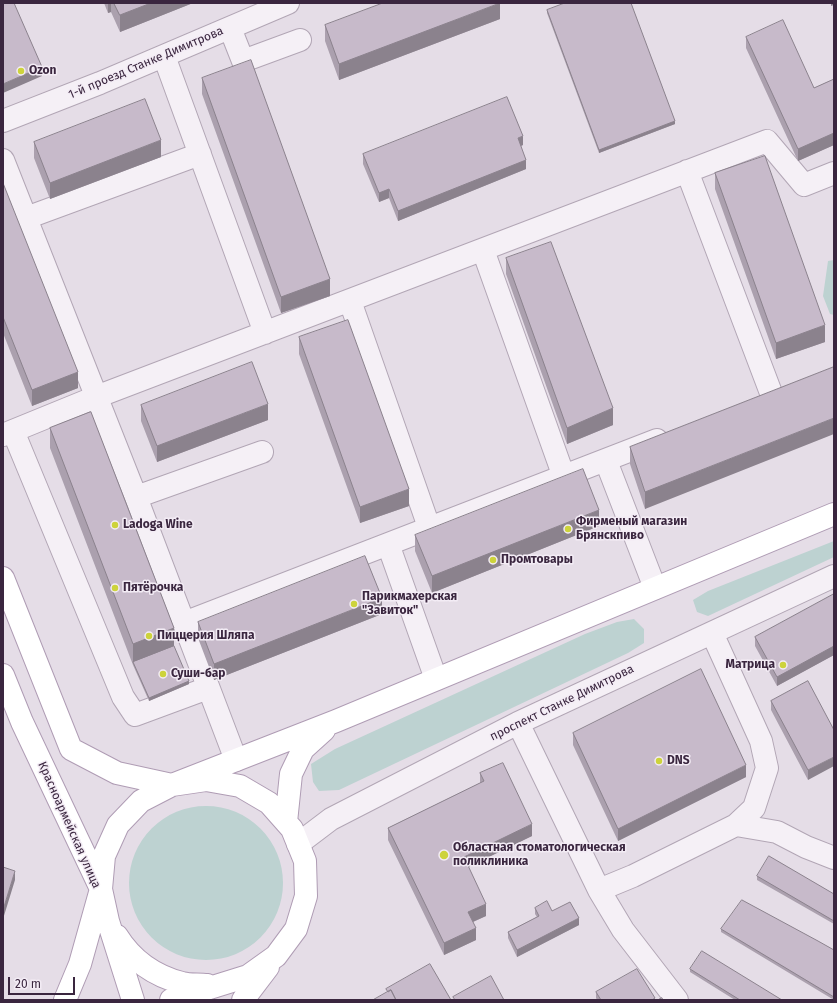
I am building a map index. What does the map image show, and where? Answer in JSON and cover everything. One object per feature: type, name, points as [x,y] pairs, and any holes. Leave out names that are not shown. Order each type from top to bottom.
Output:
[{"type":"main road","points":[[133,1000],[108,921],[100,889],[104,856],[118,825],[141,801],[172,785],[336,720],[834,514]]},
{"type":"main road","points":[[3,578],[71,749],[117,773],[172,785],[206,780],[240,786],[269,803],[292,829],[305,861],[306,896],[296,929],[244,1000]]},
{"type":"main road","name":"Красноармейская улица","points":[[3,675],[22,722],[100,889],[80,964],[65,1000]]},
{"type":"main road","points":[[286,822],[291,774],[303,749],[336,720]]},
{"type":"main road","points":[[108,921],[126,950],[151,971],[182,984],[216,985]]},
{"type":"main road","points":[[171,1000],[248,976],[276,956]]},
{"type":"street","name":"1-й проезд Станке Димитрова","points":[[3,120],[100,84],[288,3]]},
{"type":"street","points":[[230,28],[243,61],[300,40]]},
{"type":"street","points":[[164,56],[265,334]]},
{"type":"street","points":[[208,688],[135,715],[123,697],[8,433],[96,397],[265,334],[767,141],[804,185],[834,173]]},
{"type":"street","points":[[26,218],[200,154]]},
{"type":"street","points":[[3,160],[136,497],[236,760]]},
{"type":"street","points":[[688,171],[772,393]]},
{"type":"street","points":[[483,250],[564,477]]},
{"type":"street","points":[[350,301],[429,527]]},
{"type":"street","points":[[750,402],[792,385]]},
{"type":"street","points":[[184,623],[678,432]]},
{"type":"street","points":[[136,497],[262,452]]},
{"type":"street","points":[[606,461],[655,588]]},
{"type":"street","points":[[388,544],[436,679]]},
{"type":"street","name":"проспект Станке Димитрова","points":[[298,844],[331,819],[518,723],[834,576]]},
{"type":"street","points":[[599,890],[633,876],[736,825],[754,808],[767,768],[761,741],[712,633]]},
{"type":"street","points":[[518,723],[599,890],[623,930],[677,1000]]},
{"type":"street","points":[[736,825],[777,832],[806,847],[834,858]]},
{"type":"shaded area","points":[[834,260],[834,315],[830,314],[823,296],[828,261]]},
{"type":"shaded area","points":[[834,541],[834,557],[708,616],[697,612],[693,600],[708,591]]},
{"type":"shaded area","points":[[634,619],[644,629],[644,643],[628,653],[339,790],[319,791],[313,782],[311,764],[335,749],[585,634],[617,622]]},
{"type":"shaded area","points":[[206,806],[221,808],[242,815],[249,819],[265,834],[270,840],[277,854],[283,883],[281,898],[274,919],[270,926],[255,942],[249,947],[235,954],[206,960],[191,958],[170,951],[163,947],[147,932],[142,926],[135,912],[129,883],[131,868],[138,847],[142,840],[157,824],[163,819],[177,812]]},
{"type":"building","points":[[3,3],[14,3],[42,67],[3,84]]},
{"type":"building","points":[[114,3],[151,3],[120,15]]},
{"type":"building","points":[[383,3],[500,3],[339,64],[325,25]]},
{"type":"building","points":[[565,3],[631,3],[675,121],[599,150],[547,10]]},
{"type":"building","points":[[783,20],[814,88],[834,79],[834,133],[798,149],[746,37]]},
{"type":"building","points":[[251,60],[330,279],[281,297],[202,78]]},
{"type":"building","points":[[507,97],[523,136],[518,138],[526,160],[398,211],[389,189],[379,193],[363,154]]},
{"type":"building","points":[[145,99],[161,140],[50,183],[34,142]]},
{"type":"building","points":[[765,156],[825,325],[776,343],[715,173]]},
{"type":"building","points":[[3,183],[78,372],[32,390],[3,317]]},
{"type":"building","points":[[551,242],[613,408],[567,428],[506,258]]},
{"type":"building","points":[[348,320],[409,489],[360,507],[299,337]]},
{"type":"building","points":[[252,362],[268,404],[157,446],[141,405]]},
{"type":"building","points":[[834,367],[834,418],[645,492],[630,447]]},
{"type":"building","points":[[91,412],[174,628],[133,644],[50,428]]},
{"type":"building","points":[[583,469],[599,510],[432,576],[415,535]]},
{"type":"building","points":[[365,556],[382,598],[214,664],[198,622]]},
{"type":"building","points":[[834,594],[834,646],[777,677],[755,637]]},
{"type":"building","points":[[174,646],[189,681],[149,698],[133,662]]},
{"type":"building","name":"DNS","points":[[701,669],[746,765],[618,829],[573,733]]},
{"type":"building","points":[[808,681],[834,730],[834,757],[808,770],[771,701]]},
{"type":"building","name":"Областная стоматологическая поликлиника","points":[[503,763],[532,824],[464,857],[486,904],[468,912],[476,928],[444,943],[388,828],[484,781],[480,773]]},
{"type":"building","points":[[769,856],[834,894],[834,921],[757,876]]},
{"type":"building","points":[[3,867],[15,871],[3,910]]},
{"type":"building","points":[[742,900],[834,950],[834,997],[721,929]]},
{"type":"building","points":[[547,901],[552,911],[570,902],[579,918],[517,950],[508,932],[539,916],[535,908]]},
{"type":"building","points":[[702,951],[782,1000],[740,1000],[690,969]]},
{"type":"building","points":[[430,964],[451,1000],[396,1000],[391,990],[388,992],[386,989]]},
{"type":"building","points":[[637,969],[655,998],[652,1000],[601,1000],[596,992]]},
{"type":"building","points":[[491,976],[504,1000],[455,1000],[453,997]]},
{"type":"building","points":[[391,990],[396,1000],[373,1000]]},
{"type":"place","name":"Ozon","points":[[21,71]]},
{"type":"place","name":"Ladoga Wine","points":[[115,525]]},
{"type":"place","name":"Фирменый магазин Брянскпиво","points":[[568,529]]},
{"type":"place","name":"Промтовары","points":[[493,560]]},
{"type":"place","name":"Пятёрочка","points":[[115,588]]},
{"type":"place","name":"Парикмахерская \"Завиток\"","points":[[354,604]]},
{"type":"place","name":"Пиццерия Шляпа","points":[[149,636]]},
{"type":"place","name":"Матрица","points":[[783,665]]},
{"type":"place","name":"Суши-бар","points":[[163,674]]},
{"type":"place","name":"DNS","points":[[659,761]]},
{"type":"place","name":"Областная стоматологическая поликлиника","points":[[444,855]]}]
